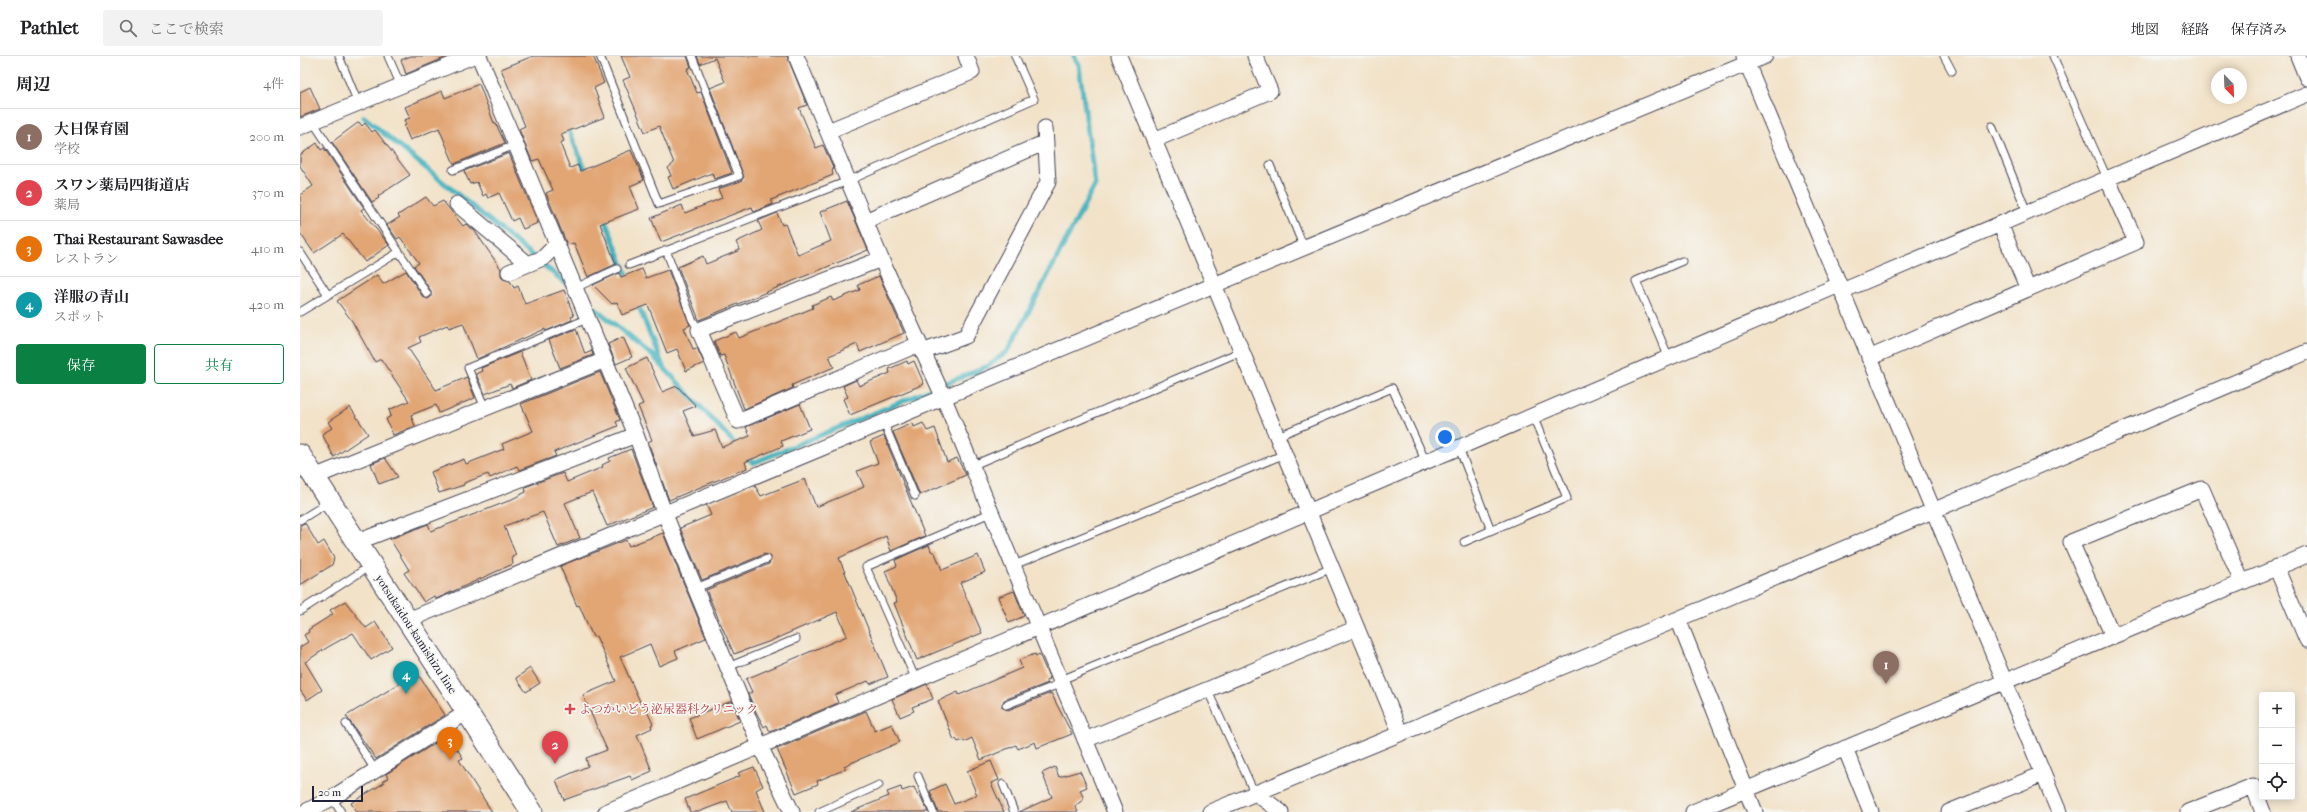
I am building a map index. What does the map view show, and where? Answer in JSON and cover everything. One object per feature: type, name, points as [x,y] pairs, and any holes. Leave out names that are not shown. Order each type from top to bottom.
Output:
[{"type":"main road","name":"yotsukaidou-kamishizu line","points":[[305,466],[357,542],[532,812]]},
{"type":"street","points":[[306,124],[473,56]]},
{"type":"street","points":[[479,56],[636,435],[664,512],[760,746],[792,812]]},
{"type":"street","points":[[796,56],[881,259],[940,390],[990,513],[1014,565],[1115,812]]},
{"type":"street","points":[[828,131],[972,72],[966,56]]},
{"type":"street","points":[[1154,140],[1270,91],[1255,56]]},
{"type":"street","points":[[408,620],[884,421],[940,390],[1215,285],[1746,60],[1765,56]]},
{"type":"street","points":[[2298,56],[2307,78]]},
{"type":"street","points":[[1125,58],[1154,140],[1400,732]]},
{"type":"street","points":[[1746,60],[2059,812]]},
{"type":"street","points":[[606,812],[1669,358],[2000,224],[2307,94]]},
{"type":"street","points":[[865,220],[1045,135],[1048,182],[966,336],[920,348],[738,421],[699,330],[881,259]]},
{"type":"street","points":[[1869,358],[2136,242],[2107,178]]},
{"type":"street","points":[[457,204],[528,264]]},
{"type":"street","points":[[2000,224],[2028,289]]},
{"type":"street","points":[[509,272],[543,258],[556,245]]},
{"type":"street","points":[[1210,812],[1254,792],[1678,619],[2307,352]]},
{"type":"street","points":[[305,466],[485,408],[605,360]]},
{"type":"street","points":[[357,542],[636,435]]},
{"type":"street","points":[[2113,636],[2071,542],[2202,489],[2242,582]]},
{"type":"street","points":[[1693,812],[2307,555]]},
{"type":"street","points":[[2276,567],[2307,640]]},
{"type":"street","points":[[1678,619],[1755,812]]},
{"type":"street","points":[[1085,740],[1357,628]]},
{"type":"street","points":[[305,812],[332,798],[467,712]]},
{"type":"street","points":[[1845,748],[1871,812]]},
{"type":"street","points":[[1949,812],[2043,774]]},
{"type":"street","points":[[2188,812],[2253,786],[2263,812]]},
{"type":"street","points":[[1254,792],[1281,812]]},
{"type":"lane","points":[[339,56],[358,103]]},
{"type":"lane","points":[[388,56],[401,86]]},
{"type":"lane","points":[[600,56],[659,204],[739,176],[692,56]]},
{"type":"lane","points":[[629,264],[848,181],[1034,100],[1015,56]]},
{"type":"lane","points":[[1944,56],[1952,71]]},
{"type":"lane","points":[[2053,56],[2107,178]]},
{"type":"lane","points":[[306,124],[399,252],[427,294]]},
{"type":"lane","points":[[1992,126],[2027,212]]},
{"type":"lane","points":[[452,170],[515,145]]},
{"type":"lane","points":[[1270,165],[1305,248]]},
{"type":"lane","points":[[666,250],[692,319],[699,330]]},
{"type":"lane","points":[[300,252],[328,295]]},
{"type":"lane","points":[[300,312],[399,252]]},
{"type":"lane","points":[[1669,358],[1636,281],[1682,261]]},
{"type":"lane","points":[[575,288],[617,269]]},
{"type":"lane","points":[[485,408],[468,368],[588,319]]},
{"type":"lane","points":[[971,466],[1242,351]]},
{"type":"lane","points":[[1278,436],[1392,388],[1426,462]]},
{"type":"lane","points":[[1464,542],[1567,498],[1533,416]]},
{"type":"lane","points":[[884,421],[915,496]]},
{"type":"lane","points":[[1459,448],[1491,530]]},
{"type":"lane","points":[[1014,565],[1285,454]]},
{"type":"lane","points":[[300,520],[330,501]]},
{"type":"lane","points":[[916,680],[866,567],[990,513]]},
{"type":"lane","points":[[696,588],[767,559]]},
{"type":"lane","points":[[300,611],[372,565]]},
{"type":"lane","points":[[1006,705],[1332,568]]},
{"type":"lane","points":[[728,667],[796,639]]},
{"type":"lane","points":[[1207,690],[1254,792]]},
{"type":"lane","points":[[346,724],[375,770]]},
{"type":"lane","points":[[918,776],[933,812]]},
{"type":"lane","points":[[1003,784],[1014,812]]},
{"type":"lane","points":[[819,812],[879,785]]},
{"type":"lane","points":[[332,798],[341,812]]},
{"type":"building","points":[[411,56],[449,56],[406,74],[401,60]]},
{"type":"building","points":[[533,56],[593,56],[604,83],[594,88],[605,117],[561,134],[564,141],[560,143],[570,168],[578,165],[580,171],[631,150],[644,180],[630,186],[639,209],[600,224],[616,264],[588,277],[574,243],[567,245],[546,193],[553,190],[539,159],[532,161],[519,129],[525,126],[501,69]]},
{"type":"building","points":[[621,56],[687,56],[691,67],[687,69],[697,93],[701,92],[732,173],[714,179],[712,173],[673,189],[668,177],[671,176],[668,168],[674,163],[659,126],[645,132],[623,80],[630,77]]},
{"type":"building","points":[[697,56],[787,56],[807,105],[799,108],[816,148],[823,145],[834,169],[832,170],[833,175],[771,200],[773,204],[754,212],[752,207],[661,242],[651,218],[682,205],[685,213],[722,198],[718,189],[741,181],[744,177],[710,88],[725,82],[715,58],[700,64]]},
{"type":"building","points":[[479,84],[494,123],[495,122],[505,143],[454,164],[439,128],[410,140],[404,126],[406,125],[404,120],[410,118],[405,107],[442,91],[445,98]]},
{"type":"building","points":[[310,87],[320,109],[300,117],[300,92]]},
{"type":"building","points":[[359,122],[362,126],[365,123],[372,132],[375,130],[410,175],[378,196],[379,198],[372,202],[332,142]]},
{"type":"building","points":[[317,143],[321,150],[324,148],[364,208],[361,210],[389,245],[365,262],[343,234],[314,253],[300,233],[300,195],[313,186],[300,166],[300,155]]},
{"type":"building","points":[[509,153],[538,223],[523,229],[518,218],[512,221],[499,193],[488,198],[486,194],[483,196],[477,182],[470,184],[464,171]]},
{"type":"building","points":[[426,197],[433,206],[443,201],[463,226],[466,224],[474,230],[501,269],[503,279],[510,281],[514,288],[518,286],[525,304],[564,290],[574,316],[571,317],[572,320],[546,331],[545,329],[477,359],[463,323],[449,328],[447,325],[419,337],[421,342],[408,348],[436,390],[467,377],[475,398],[439,413],[436,405],[411,415],[415,426],[393,435],[386,419],[391,416],[389,410],[409,401],[381,359],[375,362],[352,321],[337,301],[377,275],[383,284],[406,271],[423,297],[428,299],[431,297],[431,291],[414,266],[419,263],[400,237],[397,239],[387,225],[400,217],[398,215]]},
{"type":"building","points":[[847,201],[868,250],[699,320],[678,267],[703,256],[706,264],[740,250],[736,242],[762,230],[758,221],[777,213],[782,225],[785,224],[798,255],[831,241],[820,212]]},
{"type":"building","points":[[642,269],[646,278],[668,270],[690,325],[684,328],[693,349],[697,348],[704,363],[686,371],[677,349],[667,353],[648,305],[622,315],[617,302],[612,304],[593,285],[619,273],[621,277]]},
{"type":"building","points":[[879,276],[904,333],[860,352],[857,344],[829,356],[834,367],[792,385],[793,388],[744,409],[724,355],[720,356],[714,341],[736,332],[739,338],[813,308],[812,305],[831,297],[833,301],[860,290],[858,285]]},
{"type":"building","points":[[576,329],[585,354],[592,351],[593,355],[560,368],[549,340]]},
{"type":"building","points":[[623,337],[632,357],[616,364],[608,344]]},
{"type":"building","points":[[520,352],[531,380],[512,388],[510,384],[485,394],[476,374],[482,371],[481,368]]},
{"type":"building","points":[[647,358],[662,392],[677,386],[696,406],[683,411],[694,436],[715,430],[722,447],[750,436],[746,427],[800,404],[810,429],[781,441],[783,446],[745,462],[747,468],[669,500],[648,442],[652,440],[638,406],[643,404],[626,368]]},
{"type":"building","points":[[907,361],[908,364],[914,361],[924,384],[850,415],[843,399],[848,397],[843,386],[856,380],[859,386],[890,373],[889,369]]},
{"type":"building","points":[[600,372],[620,420],[616,422],[618,426],[554,452],[556,456],[519,470],[517,466],[490,478],[488,474],[464,483],[464,485],[439,493],[431,472],[464,459],[466,464],[504,449],[502,444],[533,431],[521,404]]},
{"type":"building","points":[[350,407],[368,434],[334,457],[322,434],[332,428],[328,422]]},
{"type":"building","points":[[913,423],[914,427],[923,423],[927,431],[935,428],[947,462],[957,458],[966,475],[920,495],[893,432]]},
{"type":"building","points":[[884,436],[925,536],[891,551],[886,536],[839,558],[888,677],[870,684],[868,681],[835,695],[838,703],[770,732],[767,725],[764,727],[757,714],[748,694],[752,692],[746,679],[847,636],[837,612],[768,642],[734,654],[706,590],[769,564],[771,557],[765,554],[702,580],[680,528],[711,515],[706,504],[754,484],[761,496],[805,479],[816,507],[864,487],[857,471],[878,463],[870,442]]},
{"type":"building","points":[[631,449],[653,507],[607,526],[592,492],[565,503],[580,538],[558,547],[543,512],[504,526],[516,555],[512,557],[513,564],[436,599],[434,596],[424,602],[404,573],[409,570],[390,539],[428,524],[431,531],[506,502],[526,492],[525,487],[563,473],[567,482],[603,467],[602,465],[610,461],[609,458]]},
{"type":"building","points":[[385,458],[398,477],[379,484],[371,464]]},
{"type":"building","points":[[305,523],[318,545],[324,541],[334,558],[332,565],[300,585],[300,525]]},
{"type":"building","points":[[663,533],[706,638],[675,651],[678,658],[659,666],[650,644],[620,657],[642,706],[645,707],[653,724],[651,725],[652,728],[637,735],[652,771],[632,780],[630,776],[564,800],[556,780],[588,766],[586,758],[607,750],[583,695],[616,681],[596,636],[593,637],[579,605],[577,606],[560,566],[626,540],[629,546]]},
{"type":"building","points":[[929,545],[931,551],[935,553],[942,570],[978,555],[985,572],[960,583],[982,633],[917,660],[894,603],[897,602],[885,571],[897,566],[895,560]]},
{"type":"building","points":[[1014,591],[1024,616],[1009,623],[998,597]]},
{"type":"building","points":[[345,601],[366,628],[375,622],[392,647],[371,660],[353,633],[328,647],[305,662],[322,690],[307,700],[300,690],[300,647],[308,642],[304,635],[309,632],[308,630],[333,614],[330,610]]},
{"type":"building","points":[[1035,654],[1036,656],[1039,654],[1050,679],[1046,680],[1048,683],[1004,700],[1002,707],[1008,710],[1051,693],[1072,734],[1037,748],[1035,742],[1018,749],[1016,745],[981,760],[972,738],[964,742],[963,740],[958,742],[956,739],[954,740],[938,701],[958,692],[959,695],[1022,668],[1019,660]]},
{"type":"building","points":[[530,668],[540,683],[526,692],[516,678]]},
{"type":"building","points":[[417,673],[445,715],[376,759],[346,716]]},
{"type":"building","points":[[927,684],[933,699],[912,707],[914,711],[900,717],[892,699]]},
{"type":"building","points":[[732,701],[740,721],[697,739],[689,718]]},
{"type":"building","points":[[866,711],[875,731],[892,724],[900,742],[844,766],[846,769],[817,781],[818,784],[796,793],[777,749]]},
{"type":"building","points":[[448,735],[463,758],[459,760],[492,812],[356,812],[351,803],[384,783],[383,781],[388,778],[386,774]]},
{"type":"building","points":[[991,761],[999,780],[991,783],[1004,812],[938,812],[930,791],[945,784],[954,804],[977,795],[967,771]]},
{"type":"building","points":[[754,767],[763,786],[756,790],[765,812],[732,812],[727,801],[698,812],[690,812],[685,799],[740,776],[738,773]]},
{"type":"building","points":[[1055,767],[1059,777],[1080,771],[1087,787],[1080,790],[1084,799],[1075,806],[1078,812],[1019,812],[1052,797],[1042,773]]},
{"type":"building","points":[[901,787],[902,791],[914,787],[918,796],[920,795],[928,812],[851,812],[889,796],[887,792]]},
{"type":"waterway","points":[[746,456],[753,463],[988,366],[1008,351],[1095,185],[1079,65],[1074,56]]},
{"type":"waterway","points":[[364,117],[569,286]]},
{"type":"waterway","points":[[567,126],[587,174]]},
{"type":"waterway","points":[[604,217],[629,280]]},
{"type":"waterway","points":[[584,299],[653,356],[738,447]]},
{"type":"waterway","points":[[637,302],[662,364]]},
{"type":"place","name":"大日保育園","points":[[1886,684]]},
{"type":"place","name":"洋服の青山","points":[[406,694]]},
{"type":"place","name":"よつかいどう泌尿器科クリニック","points":[[570,709]]},
{"type":"place","name":"Thai Restaurant Sawasdee","points":[[450,760]]},
{"type":"place","name":"スワン薬局四街道店","points":[[555,764]]}]
